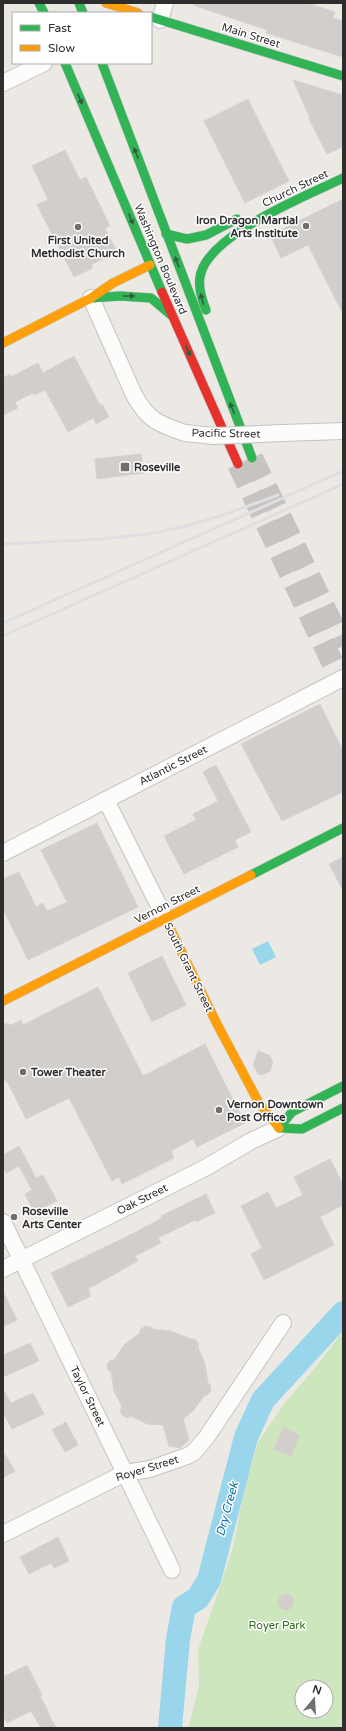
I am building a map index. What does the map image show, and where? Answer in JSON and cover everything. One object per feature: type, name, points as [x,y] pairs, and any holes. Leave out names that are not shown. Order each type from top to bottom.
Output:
[{"type":"main road","points":[[39,3],[44,12]]},
{"type":"main road","points":[[106,3],[135,12]]},
{"type":"main road","name":"Main Street","points":[[155,19],[343,76]]},
{"type":"main road","name":"Washington Boulevard","points":[[65,64],[172,316],[238,464]]},
{"type":"main road","name":"Washington Boulevard","points":[[102,64],[252,458]]},
{"type":"main road","name":"Church Street","points":[[166,234],[187,239],[206,235],[238,219],[258,220],[343,178]]},
{"type":"main road","points":[[220,377],[222,354],[201,297],[200,277],[205,263],[219,246],[227,239],[258,220]]},
{"type":"main road","points":[[3,343],[90,298],[113,283],[150,265]]},
{"type":"main road","points":[[90,298],[120,296],[151,298],[172,316]]},
{"type":"main road","name":"Vernon Street","points":[[3,1001],[343,828]]},
{"type":"main road","name":"South Grant Street","points":[[165,918],[259,1103],[279,1128]]},
{"type":"main road","name":"Oak Street","points":[[279,1128],[292,1112],[343,1086]]},
{"type":"main road","name":"Oak Street","points":[[279,1128],[302,1129],[343,1108]]},
{"type":"street","points":[[155,19],[165,3]]},
{"type":"street","points":[[3,83],[42,64]]},
{"type":"street","name":"Pacific Street","points":[[90,298],[134,395],[143,411],[165,427],[184,433],[214,436],[343,431]]},
{"type":"street","name":"Atlantic Street","points":[[3,853],[343,678]]},
{"type":"street","name":"South Grant Street","points":[[106,800],[165,918]]},
{"type":"street","name":"Oak Street","points":[[3,1268],[205,1168],[251,1141],[279,1128]]},
{"type":"street","name":"Taylor Street","points":[[3,1222],[172,1570]]},
{"type":"street","name":"Royer Street","points":[[3,1534],[125,1473],[157,1466],[187,1456],[199,1447],[283,1323]]},
{"type":"green space","name":"Royer Park","points":[[343,1331],[343,1728],[188,1728],[199,1686],[198,1650],[233,1548],[243,1495],[258,1442],[286,1401],[315,1368]]},
{"type":"water","points":[[268,941],[276,957],[260,965],[252,949]]},
{"type":"building","points":[[194,3],[307,3],[335,12],[333,18],[343,21],[343,57],[266,33],[267,30],[193,5]]},
{"type":"building","points":[[293,80],[343,95],[343,147],[327,154],[309,119],[310,118]]},
{"type":"building","points":[[248,99],[289,181],[245,203],[204,121]]},
{"type":"building","name":"First United Methodist Church","points":[[65,150],[80,180],[86,177],[110,226],[105,228],[117,252],[91,265],[93,268],[74,277],[37,205],[48,199],[32,166]]},
{"type":"building","points":[[343,199],[343,314],[308,245],[281,258],[270,235]]},
{"type":"building","points":[[74,356],[100,405],[102,404],[109,417],[96,424],[93,418],[68,432],[45,390],[34,395],[33,393],[15,402],[18,408],[3,415],[3,378],[10,374],[11,377],[38,363],[43,373]]},
{"type":"building","points":[[141,454],[144,473],[97,479],[95,459]]},
{"type":"building","points":[[320,704],[343,751],[343,792],[282,821],[241,744]]},
{"type":"building","points":[[216,765],[251,832],[235,840],[238,847],[184,874],[164,836],[196,820],[193,814],[218,801],[203,772]]},
{"type":"building","points":[[97,823],[138,907],[28,960],[3,909],[3,879],[19,872],[36,907],[43,903],[47,911],[67,902],[41,850]]},
{"type":"building","points":[[343,857],[343,891],[329,864]]},
{"type":"building","points":[[162,956],[186,1005],[152,1022],[128,973]]},
{"type":"building","points":[[98,987],[143,1076],[205,1044],[245,1123],[197,1147],[193,1139],[171,1151],[174,1158],[122,1184],[119,1177],[112,1181],[69,1098],[26,1119],[8,1083],[3,1078],[3,1023],[11,1025],[21,1020],[23,1025]]},
{"type":"building","points":[[258,1051],[269,1055],[273,1062],[270,1071],[262,1075],[258,1074],[253,1065]]},
{"type":"building","points":[[19,1146],[36,1178],[43,1175],[57,1201],[34,1212],[25,1194],[32,1190],[19,1166],[6,1173],[3,1167],[3,1155]]},
{"type":"building","points":[[330,1159],[343,1184],[343,1205],[320,1217],[334,1245],[264,1280],[251,1254],[262,1248],[241,1206],[268,1192],[276,1208],[303,1195],[294,1177]]},
{"type":"building","points":[[206,1194],[215,1213],[196,1222],[195,1220],[158,1238],[161,1243],[135,1256],[138,1261],[88,1289],[91,1296],[68,1307],[51,1273],[130,1235],[162,1218],[161,1216]]},
{"type":"building","points":[[3,1291],[17,1320],[3,1327]]},
{"type":"building","points":[[145,1326],[153,1329],[171,1331],[196,1340],[199,1344],[198,1347],[205,1364],[211,1391],[205,1395],[193,1411],[183,1419],[189,1440],[180,1448],[169,1446],[163,1425],[147,1424],[131,1416],[128,1418],[122,1415],[120,1410],[122,1407],[114,1391],[111,1372],[108,1370],[107,1365],[110,1360],[114,1360],[125,1344],[140,1333],[140,1330]]},
{"type":"building","points":[[30,1343],[39,1361],[3,1377],[3,1355]]},
{"type":"building","points":[[3,1389],[11,1403],[33,1393],[44,1414],[12,1429],[3,1413]]},
{"type":"building","points":[[66,1422],[78,1445],[65,1452],[52,1430]]},
{"type":"building","points":[[283,1427],[300,1435],[291,1456],[274,1449]]},
{"type":"building","points":[[3,1451],[15,1471],[3,1478]]},
{"type":"building","points":[[58,1537],[69,1561],[54,1568],[51,1563],[29,1574],[20,1557]]},
{"type":"building","points":[[283,1594],[289,1594],[294,1599],[292,1608],[289,1610],[283,1610],[278,1605],[278,1599]]},
{"type":"building","points":[[27,1665],[56,1728],[41,1728],[31,1711],[7,1723],[3,1715],[3,1677]]},
{"type":"waterway","name":"Dry Creek","points":[[170,1728],[178,1639],[184,1607],[198,1598],[209,1580],[246,1437],[263,1400],[343,1313]]},
{"type":"tunnel","points":[[252,458],[343,646]]},
{"type":"tunnel","points":[[238,464],[343,685]]},
{"type":"railway","points":[[3,623],[343,471]]},
{"type":"railway","points":[[3,636],[343,484]]},
{"type":"railway","points":[[3,544],[104,539],[164,531],[207,520],[278,495]]},
{"type":"traffic: fast","points":[[39,3],[44,12]]},
{"type":"traffic: fast","points":[[79,3],[83,12]]},
{"type":"traffic: fast","points":[[152,17],[343,76]]},
{"type":"traffic: fast","points":[[65,64],[162,292]]},
{"type":"traffic: fast","points":[[102,64],[252,458]]},
{"type":"traffic: fast","points":[[206,310],[200,290],[200,277],[206,261],[220,246],[260,218],[343,178]]},
{"type":"traffic: fast","points":[[166,234],[187,239],[206,235],[237,219]]},
{"type":"traffic: fast","points":[[92,298],[120,296],[151,298],[171,315]]},
{"type":"traffic: fast","points":[[251,875],[343,828]]},
{"type":"traffic: fast","points":[[279,1128],[292,1112],[343,1086]]},
{"type":"traffic: fast","points":[[279,1128],[302,1129],[343,1108]]},
{"type":"traffic: slow","points":[[106,3],[135,12]]},
{"type":"traffic: slow","points":[[3,343],[91,298],[113,283],[150,265]]},
{"type":"traffic: slow","points":[[3,1001],[251,875]]},
{"type":"traffic: slow","points":[[165,918],[217,1024],[259,1103],[279,1128]]},
{"type":"traffic: jam","points":[[162,292],[238,464]]},
{"type":"place","name":"Iron Dragon Martial Arts Institute","points":[[306,226]]},
{"type":"place","name":"First United Methodist Church","points":[[78,227]]},
{"type":"place","name":"Roseville","points":[[125,467]]},
{"type":"place","name":"Tower Theater","points":[[23,1072]]},
{"type":"place","name":"Vernon Downtown Post Office","points":[[219,1110]]},
{"type":"place","name":"Roseville Arts Center","points":[[14,1217]]}]
